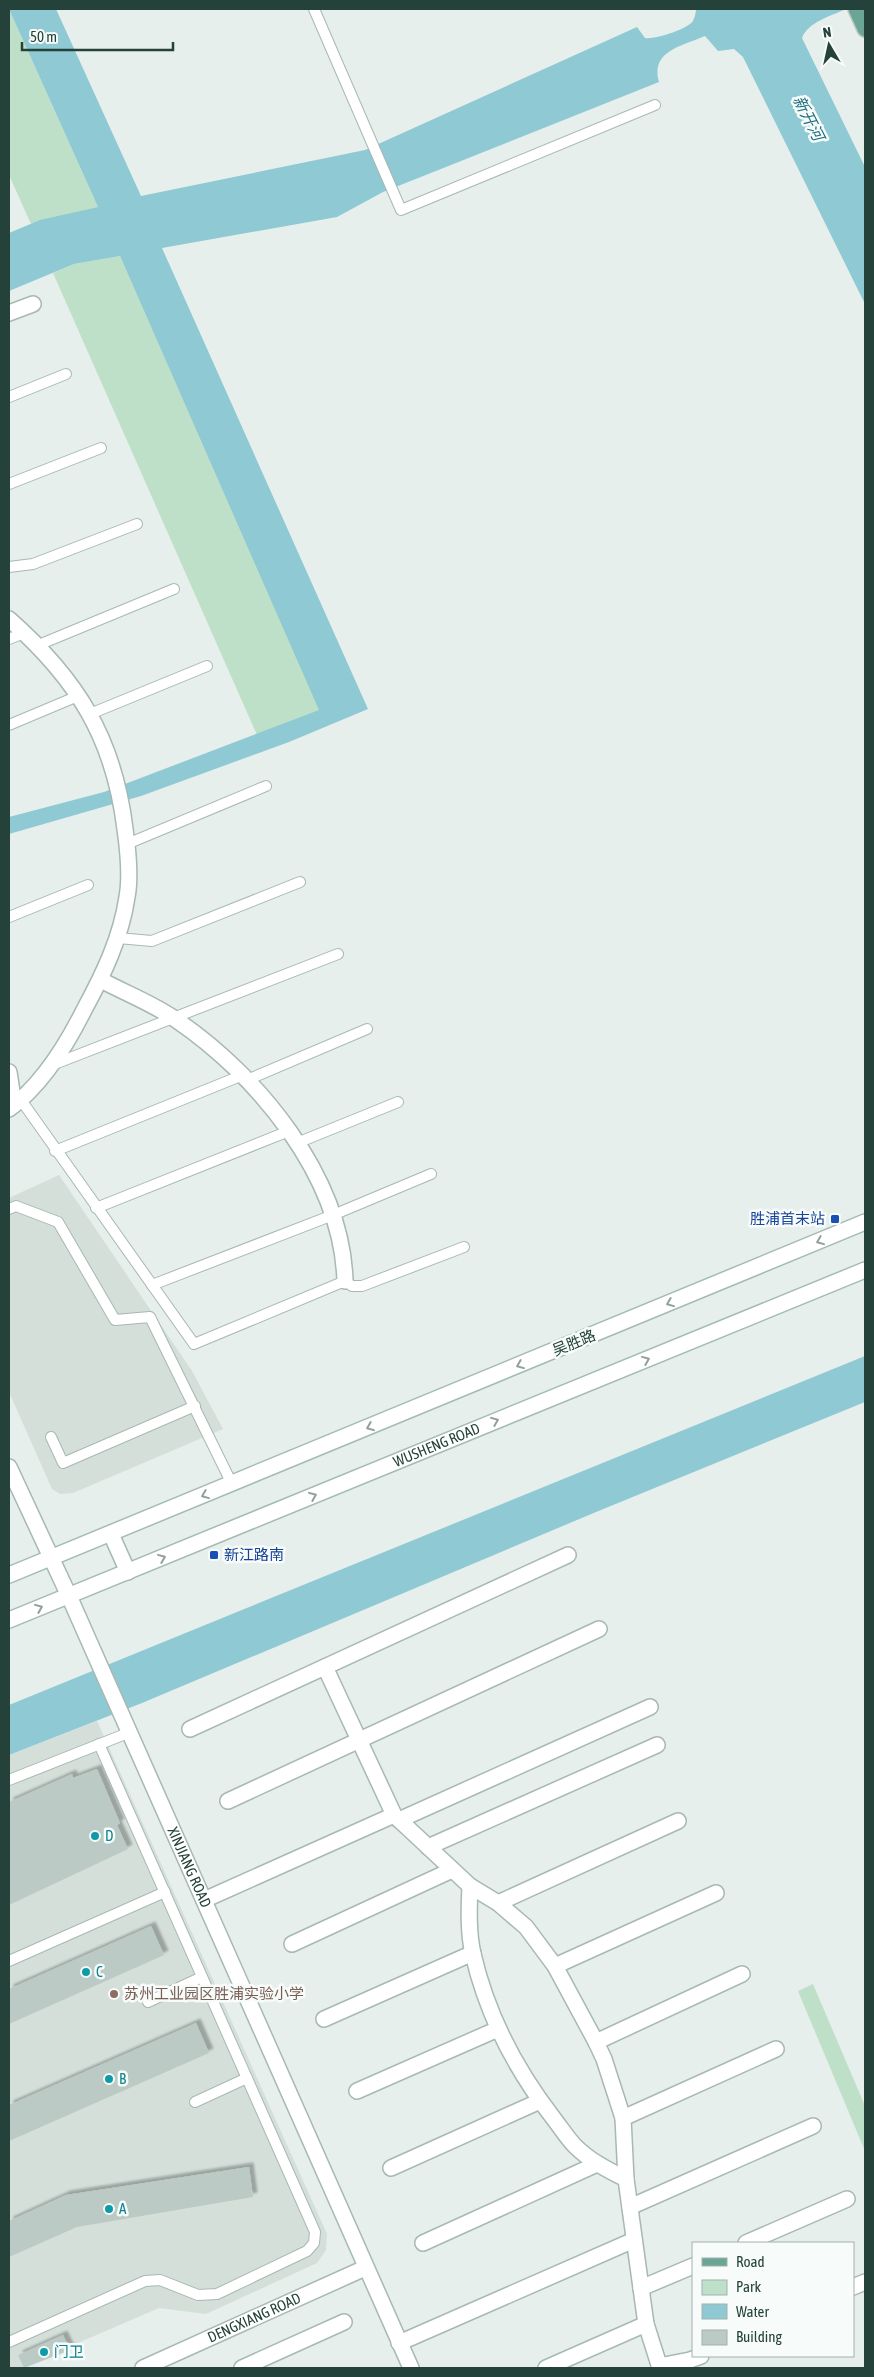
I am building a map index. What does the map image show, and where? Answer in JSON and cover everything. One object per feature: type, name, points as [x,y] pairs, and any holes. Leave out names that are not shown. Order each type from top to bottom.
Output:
[{"type":"main road","points":[[856,9],[865,29]]},
{"type":"street","points":[[9,313],[33,304]]},
{"type":"street","points":[[9,619],[24,632],[64,675],[90,714],[105,744],[123,809],[127,844],[128,896],[118,938],[101,980],[75,1028],[52,1065],[14,1105]]},
{"type":"street","points":[[101,980],[174,1018],[245,1078],[269,1104],[293,1137],[313,1170],[333,1215],[344,1256],[345,1281]]},
{"type":"street","points":[[9,1072],[14,1105]]},
{"type":"street","points":[[9,1575],[865,1222]]},
{"type":"street","name":"WUSHENG ROAD","points":[[9,1620],[865,1270]]},
{"type":"street","name":"XINJIANG ROAD","points":[[9,1467],[50,1559],[69,1596],[365,2268],[411,2368]]},
{"type":"street","points":[[110,1534],[128,1572]]},
{"type":"street","points":[[190,1729],[568,1555]]},
{"type":"street","points":[[228,1801],[599,1629]]},
{"type":"street","points":[[325,1667],[397,1817],[470,1886],[498,1902],[526,1927],[555,1966],[604,2059],[623,2118],[626,2179],[646,2324],[660,2367],[698,2357]]},
{"type":"street","points":[[204,1900],[650,1707]]},
{"type":"street","points":[[428,1847],[657,1745]]},
{"type":"street","points":[[498,1902],[678,1821]]},
{"type":"street","points":[[292,1944],[452,1870]]},
{"type":"street","points":[[470,1886],[469,1919],[473,1952],[489,2006],[506,2046],[540,2101],[575,2146],[598,2164],[626,2179]]},
{"type":"street","points":[[555,1966],[716,1893]]},
{"type":"street","points":[[324,2019],[473,1952]]},
{"type":"street","points":[[596,2042],[742,1974]]},
{"type":"street","points":[[357,2091],[498,2029]]},
{"type":"street","points":[[623,2118],[776,2049]]},
{"type":"street","points":[[391,2168],[540,2101]]},
{"type":"street","points":[[630,2206],[813,2126]]},
{"type":"street","points":[[423,2243],[598,2164]]},
{"type":"street","points":[[748,2242],[848,2199]]},
{"type":"street","points":[[399,2344],[634,2240]]},
{"type":"street","points":[[641,2288],[692,2266]]},
{"type":"street","name":"DENGXIANG ROAD","points":[[144,2368],[365,2268]]},
{"type":"street","points":[[242,2368],[344,2322]]},
{"type":"street","points":[[546,2368],[646,2324]]},
{"type":"lane","points":[[314,9],[402,210],[655,105]]},
{"type":"lane","points":[[9,397],[66,374]]},
{"type":"lane","points":[[9,484],[101,448]]},
{"type":"lane","points":[[9,567],[33,564],[137,524]]},
{"type":"lane","points":[[36,646],[174,589]]},
{"type":"lane","points":[[9,639],[24,632]]},
{"type":"lane","points":[[90,714],[207,666]]},
{"type":"lane","points":[[9,725],[78,696]]},
{"type":"lane","points":[[127,844],[266,786]]},
{"type":"lane","points":[[118,938],[152,942],[300,882]]},
{"type":"lane","points":[[9,917],[88,885]]},
{"type":"lane","points":[[52,1065],[338,954]]},
{"type":"lane","points":[[55,1151],[367,1030]]},
{"type":"lane","points":[[96,1208],[293,1137],[398,1102]]},
{"type":"lane","points":[[14,1105],[55,1151],[194,1344],[345,1281],[352,1286],[362,1286],[464,1247]]},
{"type":"lane","points":[[152,1286],[333,1215],[431,1174]]},
{"type":"lane","points":[[9,1209],[16,1206],[58,1222],[115,1320],[150,1317],[232,1484]]},
{"type":"lane","points":[[51,1437],[63,1463],[195,1406]]},
{"type":"lane","points":[[9,1780],[128,1733]]},
{"type":"lane","points":[[9,2342],[145,2281],[160,2280],[198,2295],[217,2294],[307,2251],[314,2243],[315,2232],[99,1744]]},
{"type":"lane","points":[[9,1961],[165,1892]]},
{"type":"lane","points":[[148,2002],[202,1977]]},
{"type":"lane","points":[[195,2102],[247,2078]]},
{"type":"shaded area","points":[[59,1175],[192,1371],[223,1429],[73,1493],[60,1494],[52,1489],[9,1392],[9,1198]]},
{"type":"shaded area","name":"苏州工业园区胜浦实验小学","points":[[97,1721],[327,2234],[326,2250],[317,2263],[206,2314],[159,2308],[20,2368],[9,2368],[9,1755]]},
{"type":"green space","points":[[9,9],[98,207],[31,224],[9,175]]},
{"type":"green space","points":[[120,256],[320,710],[257,735],[53,273],[74,264]]},
{"type":"green space","points":[[813,1984],[865,2106],[865,2151],[798,1991]]},
{"type":"water","name":"新开河","points":[[9,9],[56,9],[141,196],[365,150],[637,27],[645,38],[656,37],[678,30],[693,21],[696,9],[846,9],[815,24],[805,32],[802,38],[865,167],[865,304],[743,57],[734,49],[718,51],[705,36],[678,47],[664,56],[659,63],[657,72],[659,82],[383,192],[337,217],[162,248],[368,709],[289,742],[141,796],[9,834],[9,817],[104,792],[319,710],[120,256],[74,264],[9,291],[9,233],[40,220],[98,207]]},
{"type":"water","points":[[865,1356],[865,1402],[596,1512],[142,1703],[9,1755],[9,1705]]},
{"type":"building","name":"D","points":[[97,1769],[120,1823],[117,1825],[128,1849],[9,1905],[9,1802],[72,1774],[73,1778]]},
{"type":"building","name":"C","points":[[151,1926],[164,1955],[9,2024],[9,1989]]},
{"type":"building","name":"B","points":[[196,2023],[209,2053],[9,2141],[9,2105]]},
{"type":"building","name":"A","points":[[249,2167],[253,2197],[77,2227],[9,2257],[9,2221],[66,2195]]},
{"type":"building","name":"门卫","points":[[63,2335],[70,2350],[24,2368],[18,2355]]},
{"type":"place","name":"胜浦首末站","points":[[835,1219]]},
{"type":"place","name":"新江路南","points":[[214,1555]]},
{"type":"place","name":"D","points":[[95,1836]]},
{"type":"place","name":"C","points":[[86,1972]]},
{"type":"place","name":"苏州工业园区胜浦实验小学","points":[[114,1994]]},
{"type":"place","name":"B","points":[[109,2079]]},
{"type":"place","name":"A","points":[[109,2209]]},
{"type":"place","name":"门卫","points":[[44,2352]]}]
